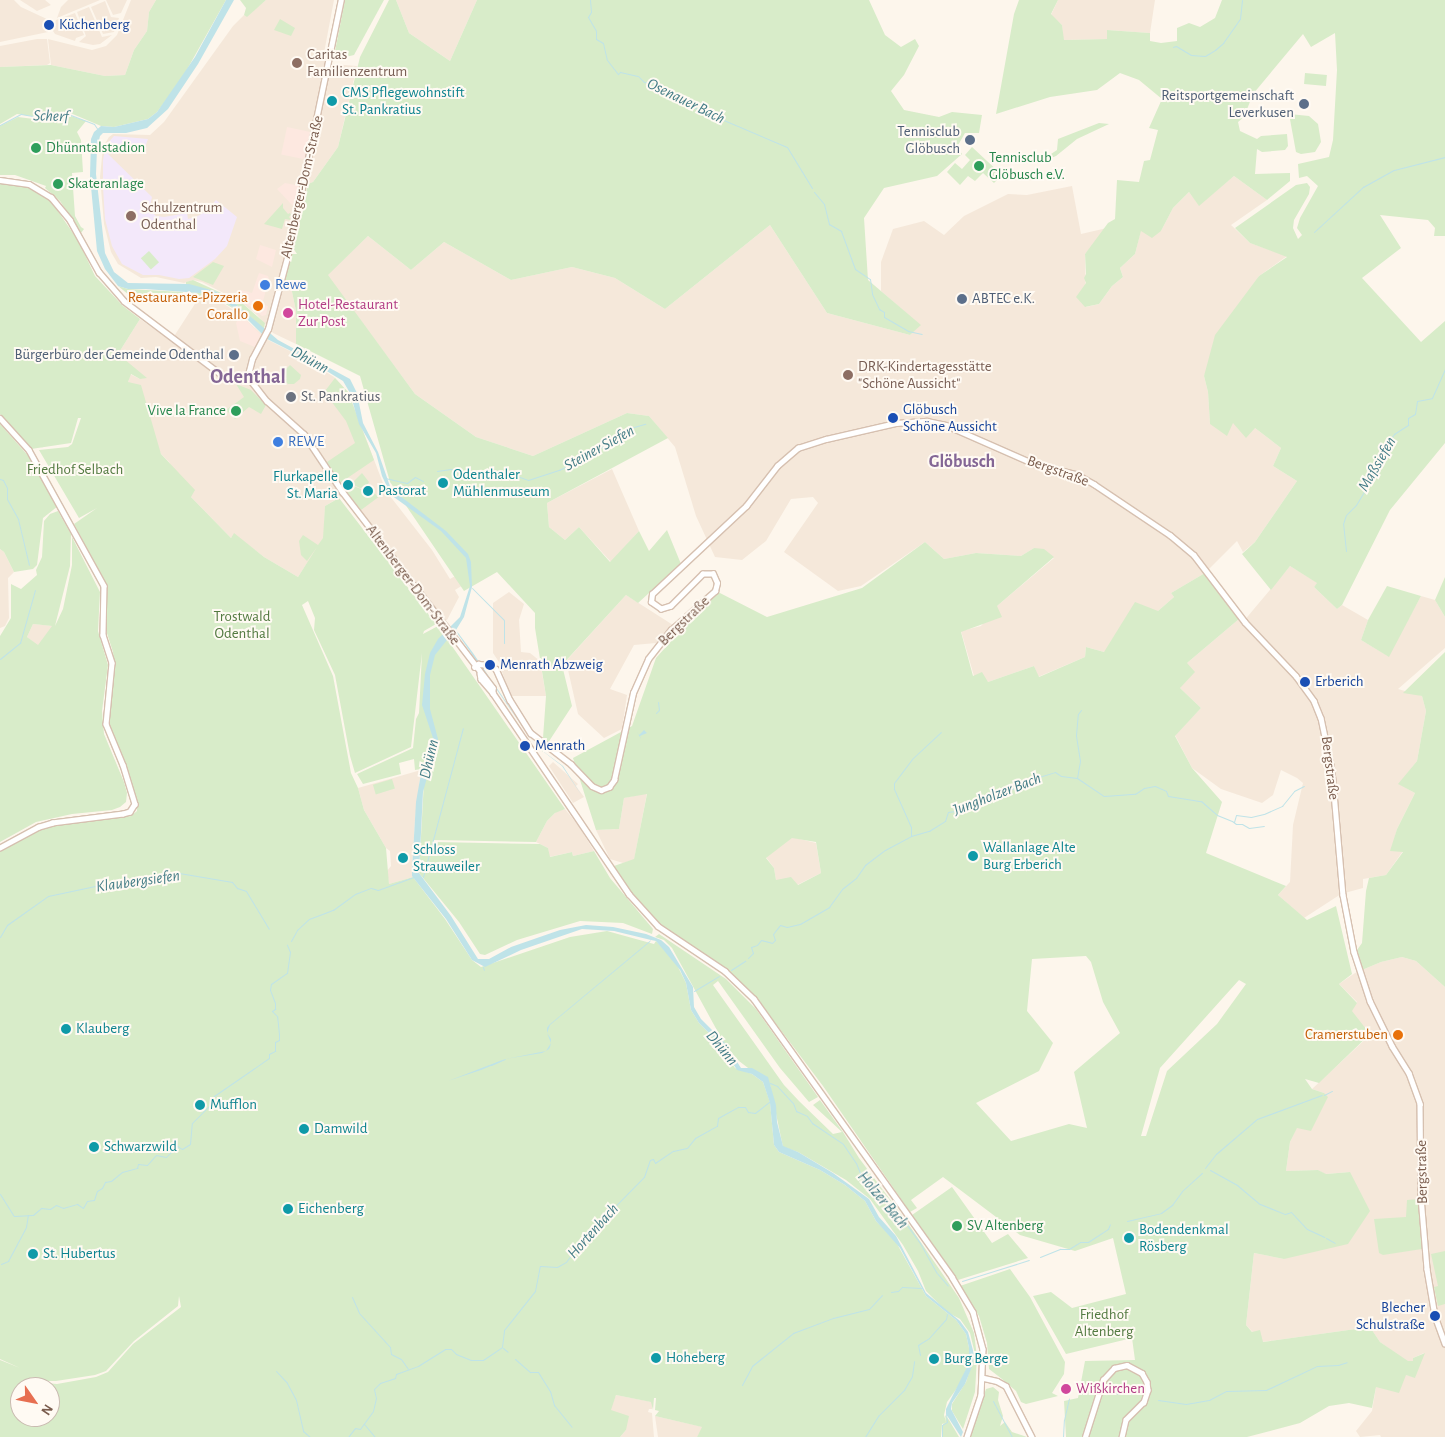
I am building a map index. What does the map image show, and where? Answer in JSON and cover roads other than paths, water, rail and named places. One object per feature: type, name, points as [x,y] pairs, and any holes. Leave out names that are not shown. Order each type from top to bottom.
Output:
[{"type":"street","name":"Altenberger-Dom-Straße","points":[[249,371],[252,360],[268,329],[298,213],[342,0]]},
{"type":"street","points":[[0,180],[29,184],[51,197],[70,220],[99,272],[124,301],[223,376],[242,378],[246,383],[252,382],[254,375],[249,371],[243,373],[242,378]]},
{"type":"street","name":"Altenberger-Dom-Straße","points":[[252,382],[267,401],[304,434],[339,487],[474,667],[484,677],[629,894],[650,918],[670,936],[733,978],[768,1016],[968,1304],[981,1338],[984,1378]]},
{"type":"street","points":[[0,418],[29,450],[104,586],[103,635],[112,663],[106,724],[135,800],[134,808],[130,812],[53,823],[27,833],[0,848]]},
{"type":"street","name":"Bergstraße","points":[[492,666],[499,672],[510,700],[531,733],[571,764],[592,786],[600,790],[609,787],[614,780],[633,694],[648,659],[671,630],[715,591],[718,582],[712,574],[702,574],[671,606],[661,610],[651,602],[652,594],[746,506],[777,466],[798,448],[888,424],[914,421],[946,425],[1035,464],[1076,474],[1170,535],[1194,555],[1245,622],[1296,676],[1314,701],[1321,718],[1332,770],[1343,895],[1354,952],[1374,1011],[1392,1046],[1409,1073],[1420,1104],[1421,1198],[1427,1269],[1435,1316],[1445,1343]]},
{"type":"street","points":[[474,667],[478,664],[492,666],[484,677]]},
{"type":"street","name":"Altenberger-Dom-Straße","points":[[480,674],[481,679],[494,693]]},
{"type":"street","points":[[1085,1437],[1102,1380],[1114,1368],[1127,1365],[1142,1373],[1147,1382],[1148,1390],[1144,1402],[1126,1420],[1122,1437]]},
{"type":"street","points":[[968,1435],[979,1404],[984,1378],[1006,1386],[1032,1437]]},
{"type":"water","name":"Dhünn","points":[[226,0],[234,0],[198,64],[168,109],[147,128],[126,133],[103,133],[100,136],[97,149],[96,174],[105,253],[114,272],[128,283],[189,284],[215,291],[231,300],[278,340],[350,379],[357,393],[363,423],[378,452],[391,489],[446,531],[468,554],[471,562],[472,587],[464,617],[456,630],[536,746],[455,630],[435,655],[430,675],[430,709],[438,739],[423,792],[419,873],[451,916],[478,959],[489,959],[511,947],[560,930],[586,925],[613,927],[646,934],[661,940],[669,947],[693,987],[694,1007],[701,1019],[725,1043],[741,1068],[752,1068],[768,1077],[776,1105],[777,1122],[783,1146],[798,1152],[833,1173],[869,1199],[879,1217],[896,1236],[926,1293],[960,1321],[968,1332],[974,1354],[973,1364],[965,1384],[952,1403],[951,1409],[963,1432],[961,1437],[946,1414],[946,1409],[969,1363],[969,1348],[966,1334],[956,1320],[926,1296],[900,1248],[876,1221],[865,1201],[845,1185],[820,1170],[779,1152],[774,1145],[770,1103],[763,1082],[752,1074],[737,1070],[720,1044],[699,1023],[691,1010],[686,983],[680,970],[656,941],[614,931],[582,929],[521,950],[485,967],[472,960],[446,919],[412,876],[416,802],[420,779],[433,738],[422,705],[425,674],[430,653],[438,639],[460,617],[470,586],[466,558],[441,531],[391,495],[382,476],[376,453],[359,424],[350,393],[343,381],[307,359],[267,339],[240,312],[213,294],[128,289],[118,286],[105,269],[97,251],[90,176],[91,139],[94,132],[101,126],[114,127],[148,119],[157,112],[195,57]]},
{"type":"water","points":[[644,730],[647,733],[640,736],[641,739],[637,732],[639,735]]},
{"type":"water","points":[[536,746],[563,766],[582,796],[562,766]]},
{"type":"water","points":[[651,940],[550,1025],[547,1033],[549,1025]]},
{"type":"water","points":[[546,1051],[542,1053],[505,1059]]},
{"type":"water","points":[[505,1059],[481,1070],[448,1081]]},
{"type":"waterway","name":"Osenauer Bach","points":[[590,0],[591,12],[588,17],[596,31],[596,39],[603,43],[607,60],[618,74],[620,72],[638,76],[644,82],[656,84],[693,107],[787,147],[812,188]]},
{"type":"waterway","points":[[1173,47],[1176,46],[1191,55],[1205,56],[1215,50],[1223,43],[1240,19],[1242,0]]},
{"type":"waterway","name":"Scherf","points":[[0,125],[21,114],[44,118],[68,114],[94,124],[98,130]]},
{"type":"waterway","points":[[1314,232],[1363,187],[1394,170],[1445,157]]},
{"type":"waterway","name":"Osenauer Bach","points":[[814,192],[824,204],[829,224],[841,231],[855,269],[870,279],[872,294],[879,309],[884,312],[884,317],[908,331],[922,334]]},
{"type":"waterway","name":"Maßsiefen","points":[[1346,551],[1343,524],[1346,515],[1356,505],[1380,465],[1379,459],[1386,456],[1389,441],[1394,434],[1408,425],[1408,418],[1415,414],[1417,401],[1432,398],[1445,369]]},
{"type":"waterway","name":"Steiner Siefen","points":[[437,471],[451,469],[468,477],[517,476],[528,480],[559,470],[592,454],[627,429],[645,424]]},
{"type":"waterway","name":"Steiner Siefen","points":[[385,478],[407,483],[415,477],[423,481]]},
{"type":"waterway","points":[[0,479],[3,480],[7,488],[7,499],[18,519],[29,565]]},
{"type":"waterway","points":[[472,588],[504,620],[504,643]]},
{"type":"waterway","points":[[0,659],[20,643],[35,590]]},
{"type":"waterway","points":[[656,713],[659,710],[658,702]]},
{"type":"waterway","points":[[1077,778],[1080,761],[1076,735],[1078,714],[1081,710]]},
{"type":"waterway","points":[[423,877],[463,728]]},
{"type":"waterway","points":[[911,836],[911,827],[894,789],[894,783],[913,758],[941,732]]},
{"type":"waterway","name":"Jungholzer Bach","points":[[748,958],[753,953],[751,947],[757,945],[761,940],[772,943],[775,940],[773,934],[780,925],[787,927],[800,924],[829,907],[842,889],[856,878],[865,865],[885,850],[911,836],[929,831],[945,821],[948,812],[963,810],[965,806],[990,796],[998,796],[1029,780],[1055,772],[1061,776],[1077,778],[1104,796],[1135,794],[1144,788],[1155,786],[1166,791],[1168,796],[1201,801],[1217,815],[1236,824],[1242,824],[1249,828],[1264,826]]},
{"type":"waterway","points":[[1234,822],[1236,815],[1251,817],[1264,814],[1282,806],[1294,791],[1304,786]]},
{"type":"waterway","name":"Klaubergsiefen","points":[[0,937],[7,925],[48,896],[123,880],[137,878],[155,879],[179,873],[232,882],[237,888],[246,891],[269,929]]},
{"type":"waterway","points":[[291,941],[297,930],[309,919],[333,910],[355,894],[371,888],[378,890],[414,877]]},
{"type":"waterway","points":[[0,1194],[14,1216],[33,1215],[41,1208],[50,1209],[56,1205],[63,1208],[77,1204],[83,1208],[87,1201],[94,1200],[97,1191],[102,1188],[105,1182],[111,1181],[122,1172],[137,1168],[138,1164],[147,1165],[156,1155],[166,1157],[177,1146],[182,1149],[190,1144],[192,1123],[210,1105],[214,1096],[269,1058],[269,1054],[275,1051],[275,1042],[279,1040],[279,1034],[277,1016],[272,1011],[275,1009],[275,1003],[270,990],[271,984],[287,973],[290,952],[287,945]]},
{"type":"waterway","name":"Jungholzer Bach","points":[[731,970],[745,961]]},
{"type":"waterway","name":"Jungholzer Bach","points":[[694,991],[719,976]]},
{"type":"waterway","points":[[491,1065],[505,1059]]},
{"type":"waterway","name":"Holzer Bach","points":[[770,1083],[777,1086],[793,1103],[796,1111],[807,1116],[812,1123],[843,1144],[856,1163],[863,1180],[873,1186],[882,1197],[890,1202],[920,1243],[936,1272],[948,1286]]},
{"type":"waterway","name":"Holzer Bach","points":[[1324,1095],[1332,1091]]},
{"type":"waterway","name":"Holzer Bach","points":[[1205,1168],[1216,1154],[1257,1119],[1322,1095]]},
{"type":"waterway","name":"Hortenbach","points":[[348,1437],[355,1428],[360,1429],[373,1411],[376,1398],[374,1389],[380,1383],[395,1378],[396,1374],[418,1366],[445,1349],[451,1349],[456,1354],[471,1360],[483,1360],[502,1347],[504,1330],[535,1291],[540,1266],[557,1267],[566,1262],[583,1239],[644,1177],[650,1160],[653,1159],[655,1163],[673,1151],[687,1148],[695,1138],[717,1126],[718,1118],[738,1107],[745,1107],[748,1112],[755,1113],[769,1102]]},
{"type":"waterway","points":[[1210,1170],[1237,1185],[1260,1204],[1285,1214],[1291,1212],[1307,1229],[1324,1237]]},
{"type":"waterway","name":"Holzer Bach","points":[[1127,1221],[1161,1213],[1172,1205],[1182,1191],[1202,1173]]},
{"type":"waterway","points":[[1,1264],[8,1261],[26,1227],[28,1215]]},
{"type":"waterway","name":"Holzer Bach","points":[[1040,1257],[1060,1249],[1069,1249],[1080,1242],[1088,1242],[1108,1229],[1110,1224]]},
{"type":"waterway","points":[[1326,1238],[1335,1243]]},
{"type":"waterway","name":"Holzer Bach","points":[[962,1281],[1029,1260]]},
{"type":"waterway","points":[[891,1292],[898,1291],[902,1287],[921,1288]]},
{"type":"waterway","points":[[742,1385],[752,1366],[793,1333],[833,1318],[869,1309],[882,1295]]},
{"type":"waterway","points":[[352,1297],[359,1313],[390,1347],[391,1354],[401,1359],[408,1369]]},
{"type":"waterway","points":[[920,1355],[918,1345],[929,1338],[946,1319],[947,1314]]},
{"type":"waterway","points":[[503,1348],[508,1352]]},
{"type":"waterway","points":[[515,1359],[530,1372],[538,1372],[550,1391],[554,1405],[572,1427]]},
{"type":"waterway","points":[[865,1437],[878,1416],[904,1390],[912,1376],[914,1361]]},
{"type":"waterway","points":[[1158,1400],[1186,1404],[1209,1400],[1226,1391],[1266,1390],[1317,1366],[1338,1365],[1347,1362]]},
{"type":"waterway","points":[[276,1371],[287,1383],[296,1400],[303,1431],[310,1437]]},
{"type":"waterway","points":[[1107,1393],[1133,1394]]},
{"type":"waterway","points":[[1063,1437],[1064,1420],[1069,1399]]},
{"type":"waterway","points":[[993,1401],[1012,1437]]},
{"type":"waterway","points":[[942,1437],[942,1425],[947,1422],[946,1414]]},
{"type":"waterway","name":"Hortenbach","points":[[364,1424],[375,1437]]},
{"type":"place","name":"Küchenberg","points":[[49,25]]},
{"type":"place","name":"Caritas Familienzentrum","points":[[297,63]]},
{"type":"place","name":"CMS Pflegewohnstift St. Pankratius","points":[[332,101]]},
{"type":"place","name":"Reitsportgemeinschaft Leverkusen","points":[[1304,104]]},
{"type":"place","name":"Tennisclub Glöbusch","points":[[970,140]]},
{"type":"place","name":"Dhünntalstadion","points":[[36,148]]},
{"type":"place","name":"Tennisclub Glöbusch e.V.","points":[[979,166]]},
{"type":"place","name":"Skateranlage","points":[[58,184]]},
{"type":"place","name":"Schulzentrum Odenthal","points":[[131,216]]},
{"type":"place","name":"Rewe","points":[[265,285]]},
{"type":"place","name":"ABTEC e.K.","points":[[962,299]]},
{"type":"place","name":"Restaurante-Pizzeria Corallo","points":[[258,306]]},
{"type":"place","name":"Hotel-Restaurant Zur Post","points":[[288,313]]},
{"type":"place","name":"Bürgerbüro der Gemeinde Odenthal","points":[[234,355]]},
{"type":"place","name":"DRK-Kindertagesstätte \"Schöne Aussicht\"","points":[[848,375]]},
{"type":"place","name":"St. Pankratius","points":[[291,397]]},
{"type":"place","name":"Vive la France","points":[[236,411]]},
{"type":"place","name":"Glöbusch Schöne Aussicht","points":[[893,418]]},
{"type":"place","name":"REWE","points":[[278,442]]},
{"type":"place","name":"Odenthaler Mühlenmuseum","points":[[443,483]]},
{"type":"place","name":"Flurkapelle St. Maria","points":[[348,485]]},
{"type":"place","name":"Pastorat","points":[[368,491]]},
{"type":"place","name":"Menrath Abzweig","points":[[490,665]]},
{"type":"place","name":"Erberich","points":[[1305,682]]},
{"type":"place","name":"Menrath","points":[[525,746]]},
{"type":"place","name":"Wallanlage Alte Burg Erberich","points":[[973,856]]},
{"type":"place","name":"Schloss Strauweiler","points":[[403,858]]},
{"type":"place","name":"Klauberg","points":[[66,1029]]},
{"type":"place","name":"Cramerstuben","points":[[1398,1035]]},
{"type":"place","name":"Mufflon","points":[[200,1105]]},
{"type":"place","name":"Damwild","points":[[304,1129]]},
{"type":"place","name":"Schwarzwild","points":[[94,1147]]},
{"type":"place","name":"Eichenberg","points":[[288,1209]]},
{"type":"place","name":"SV Altenberg","points":[[957,1226]]},
{"type":"place","name":"Bodendenkmal Rösberg","points":[[1129,1238]]},
{"type":"place","name":"St. Hubertus","points":[[33,1254]]},
{"type":"place","name":"Blecher Schulstraße","points":[[1435,1316]]},
{"type":"place","name":"Hoheberg","points":[[656,1358]]},
{"type":"place","name":"Burg Berge","points":[[934,1359]]},
{"type":"place","name":"Wißkirchen","points":[[1066,1389]]},
{"type":"district","name":"Odenthal","points":[[248,377]]},
{"type":"district","name":"Glöbusch","points":[[962,462]]},
{"type":"park label","name":"Friedhof Selbach","points":[[75,470]]},
{"type":"park label","name":"Trostwald Odenthal","points":[[242,624]]},
{"type":"park label","name":"Friedhof Altenberg","points":[[1104,1322]]}]
